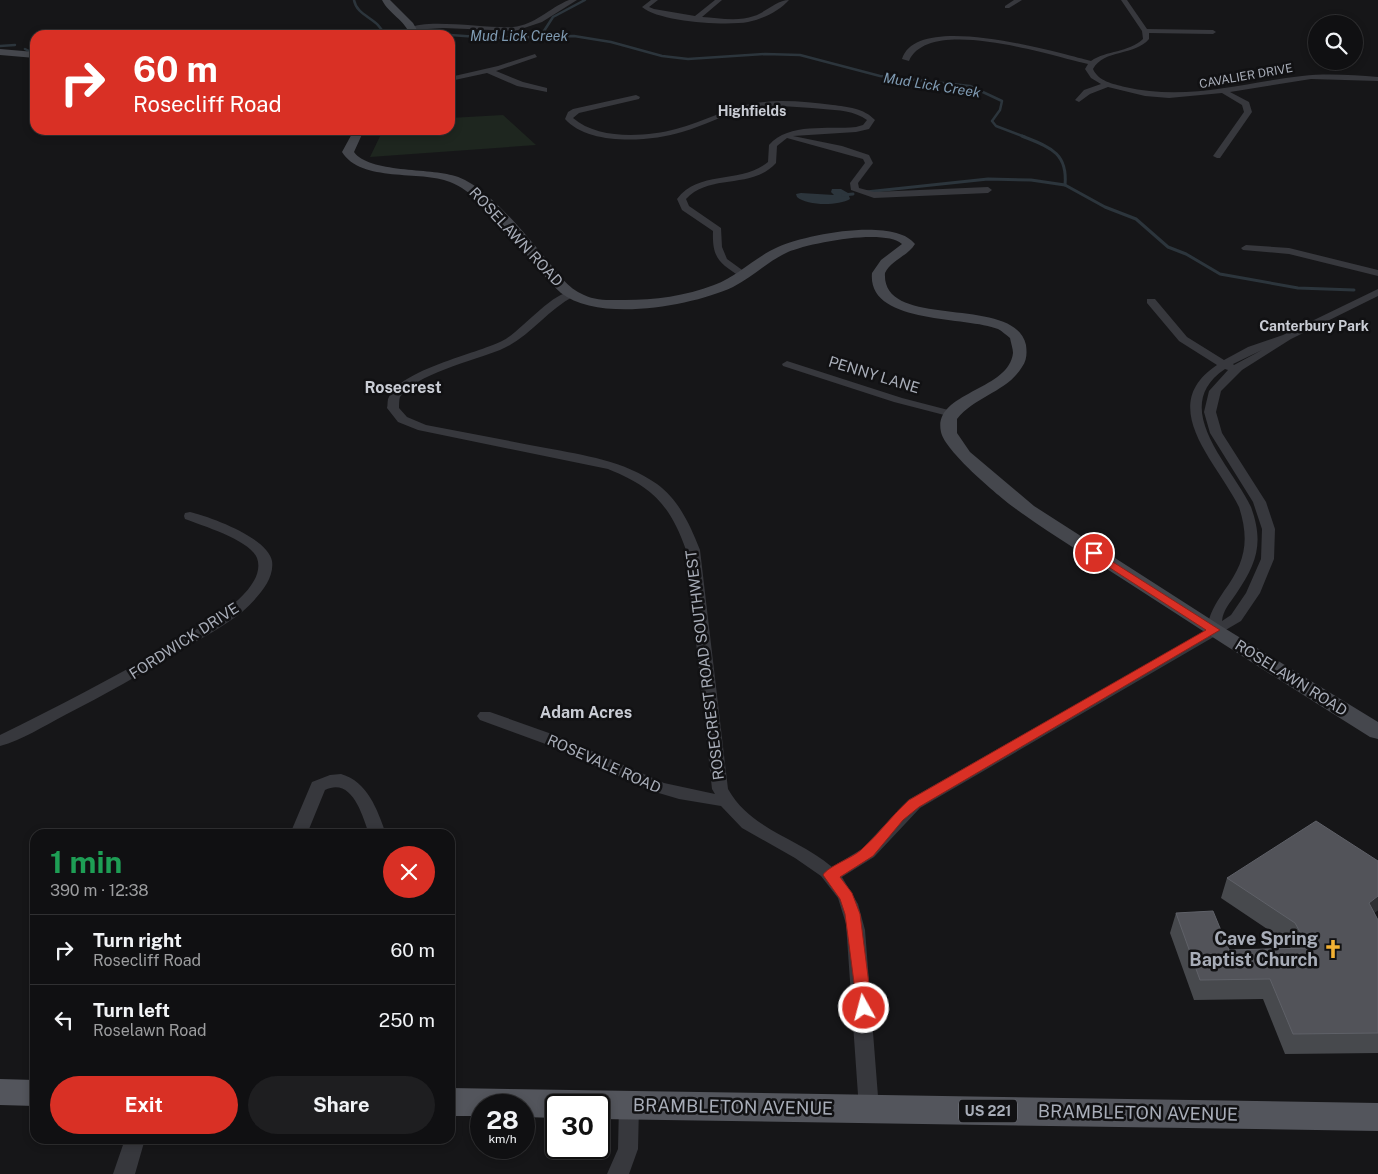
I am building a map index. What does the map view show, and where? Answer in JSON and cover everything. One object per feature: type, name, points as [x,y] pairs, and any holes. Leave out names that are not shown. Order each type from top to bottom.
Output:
[{"type":"main road","points":[[0,1092],[30,1093]]},
{"type":"main road","name":"BRAMBLETON AVENUE","points":[[455,1102],[545,1104]]},
{"type":"main road","name":"BRAMBLETON AVENUE","points":[[610,1105],[1378,1117]]},
{"type":"street","points":[[386,0],[412,30]]},
{"type":"street","points":[[424,30],[443,26],[502,30],[520,28],[540,21],[562,5],[574,0]]},
{"type":"street","points":[[655,0],[645,7],[656,14],[698,17],[726,22],[749,20],[777,7],[786,0]]},
{"type":"street","points":[[698,17],[719,0]]},
{"type":"street","points":[[1007,7],[1019,0]]},
{"type":"street","points":[[906,59],[912,48],[927,42],[976,38],[1006,41],[1053,56],[1091,63],[1140,45],[1146,39],[1146,31],[1124,0]]},
{"type":"street","points":[[1146,31],[1213,32]]},
{"type":"street","points":[[0,52],[30,55]]},
{"type":"street","points":[[455,78],[489,71],[535,56]]},
{"type":"street","name":"CAVALIER DRIVE","points":[[1091,63],[1089,67],[1090,73],[1108,84],[1132,91],[1164,96],[1193,96],[1225,92],[1306,77],[1378,79]]},
{"type":"street","points":[[489,71],[520,84],[544,90]]},
{"type":"street","points":[[1079,100],[1088,92],[1108,84]]},
{"type":"street","points":[[1217,156],[1248,112],[1246,104],[1225,92]]},
{"type":"street","points":[[636,97],[576,111],[571,114],[569,119],[577,127],[594,133],[640,135],[672,132],[736,110],[764,104],[841,109],[863,114],[871,120],[866,127],[855,130],[812,131],[785,136],[774,142],[772,163],[763,171],[704,184],[689,190],[682,199],[685,208],[690,213],[714,225],[718,232],[717,247],[723,261],[744,275]]},
{"type":"street","name":"ROSELAWN ROAD","points":[[356,135],[348,152],[351,157],[375,166],[436,175],[467,185],[523,241],[570,294],[585,300],[607,304],[668,300],[716,289],[744,275],[782,249],[808,242],[879,233],[893,234],[905,239],[908,242],[907,247],[884,264],[878,274],[878,283],[887,299],[908,309],[991,322],[1013,334],[1020,345],[1020,354],[1010,372],[994,386],[960,406],[952,414],[948,426],[954,442],[964,455],[1003,490],[1036,515],[1214,630],[1378,732]]},
{"type":"street","points":[[785,136],[839,148],[866,157],[869,163],[854,183],[855,190],[860,193],[874,195],[988,190]]},
{"type":"street","points":[[1246,248],[1289,252],[1378,273]]},
{"type":"street","points":[[1214,630],[1216,614],[1243,574],[1252,546],[1252,533],[1242,500],[1200,433],[1196,421],[1197,393],[1210,374],[1267,352],[1288,337],[1378,292]]},
{"type":"street","name":"ROSECREST ROAD SOUTHWEST","points":[[570,294],[554,302],[530,327],[508,343],[409,381],[395,394],[392,404],[398,416],[406,422],[427,429],[608,464],[643,479],[665,497],[684,524],[693,550],[720,789],[725,801],[736,816],[750,826],[814,862],[830,875],[846,897],[853,914],[864,1008],[869,1109]]},
{"type":"street","points":[[1151,301],[1183,339],[1230,367]]},
{"type":"street","name":"PENNY LANE","points":[[787,364],[898,400],[952,414]]},
{"type":"street","points":[[830,875],[851,865],[868,852],[898,817],[914,804],[1239,615],[1263,577],[1271,545],[1263,509],[1213,426],[1210,416],[1213,393],[1225,378],[1230,367]]},
{"type":"street","name":"FORDWICK DRIVE","points":[[0,741],[122,680],[227,616],[251,596],[259,584],[264,570],[265,562],[262,554],[250,542],[190,516]]},
{"type":"street","name":"ROSEVALE ROAD","points":[[485,716],[557,742],[664,791],[701,800],[725,801]]},
{"type":"street","points":[[300,829],[318,786],[325,781],[342,779],[351,782],[375,829]]},
{"type":"street","points":[[618,1174],[628,1150],[629,1106]]},
{"type":"street","points":[[124,1174],[133,1144]]},
{"type":"shaded area","points":[[503,115],[536,145],[370,157],[381,135],[455,135],[455,118]]},
{"type":"shaded area","points":[[832,189],[841,189],[848,193],[850,199],[838,203],[823,204],[802,200],[796,194],[834,195],[831,192]]},
{"type":"building","name":"Cave Spring Baptist Church","points":[[1316,821],[1378,861],[1378,896],[1369,903],[1378,920],[1378,1033],[1293,1034],[1270,979],[1200,980],[1176,913],[1213,911],[1229,950],[1309,948],[1295,923],[1227,878]]},
{"type":"waterway","points":[[354,0],[359,10],[382,30]]},
{"type":"waterway","points":[[542,34],[553,17],[585,0]]},
{"type":"waterway","name":"Mud Lick Creek","points":[[455,35],[493,38],[574,36],[611,42],[662,56],[688,59],[765,54],[800,55],[880,76],[970,86],[1002,101],[1000,110],[992,121],[996,126],[1025,137]]},
{"type":"waterway","points":[[0,46],[15,45]]},
{"type":"waterway","points":[[25,49],[30,52]]},
{"type":"waterway","name":"Mud Lick Creek","points":[[1022,136],[1055,152],[1063,165],[1065,185]]},
{"type":"waterway","points":[[866,192],[988,179],[1031,180],[1065,185]]},
{"type":"waterway","name":"Mud Lick Creek","points":[[1065,185],[1105,207],[1136,219],[1168,247],[1186,254],[1220,274],[1298,288],[1354,290]]},
{"type":"waterway","points":[[843,195],[853,194]]},
{"type":"place","name":"Cave Spring Baptist Church","points":[[1333,949]]},
{"type":"district","name":"Highfields","points":[[752,111]]},
{"type":"district","name":"Canterbury Park","points":[[1314,326]]},
{"type":"district","name":"Rosecrest","points":[[403,387]]},
{"type":"district","name":"Adam Acres","points":[[586,712]]},
{"type":"route","points":[[864,1008],[853,914],[846,897],[830,875],[851,865],[868,852],[898,817],[929,794],[1214,630],[1094,553]]}]
